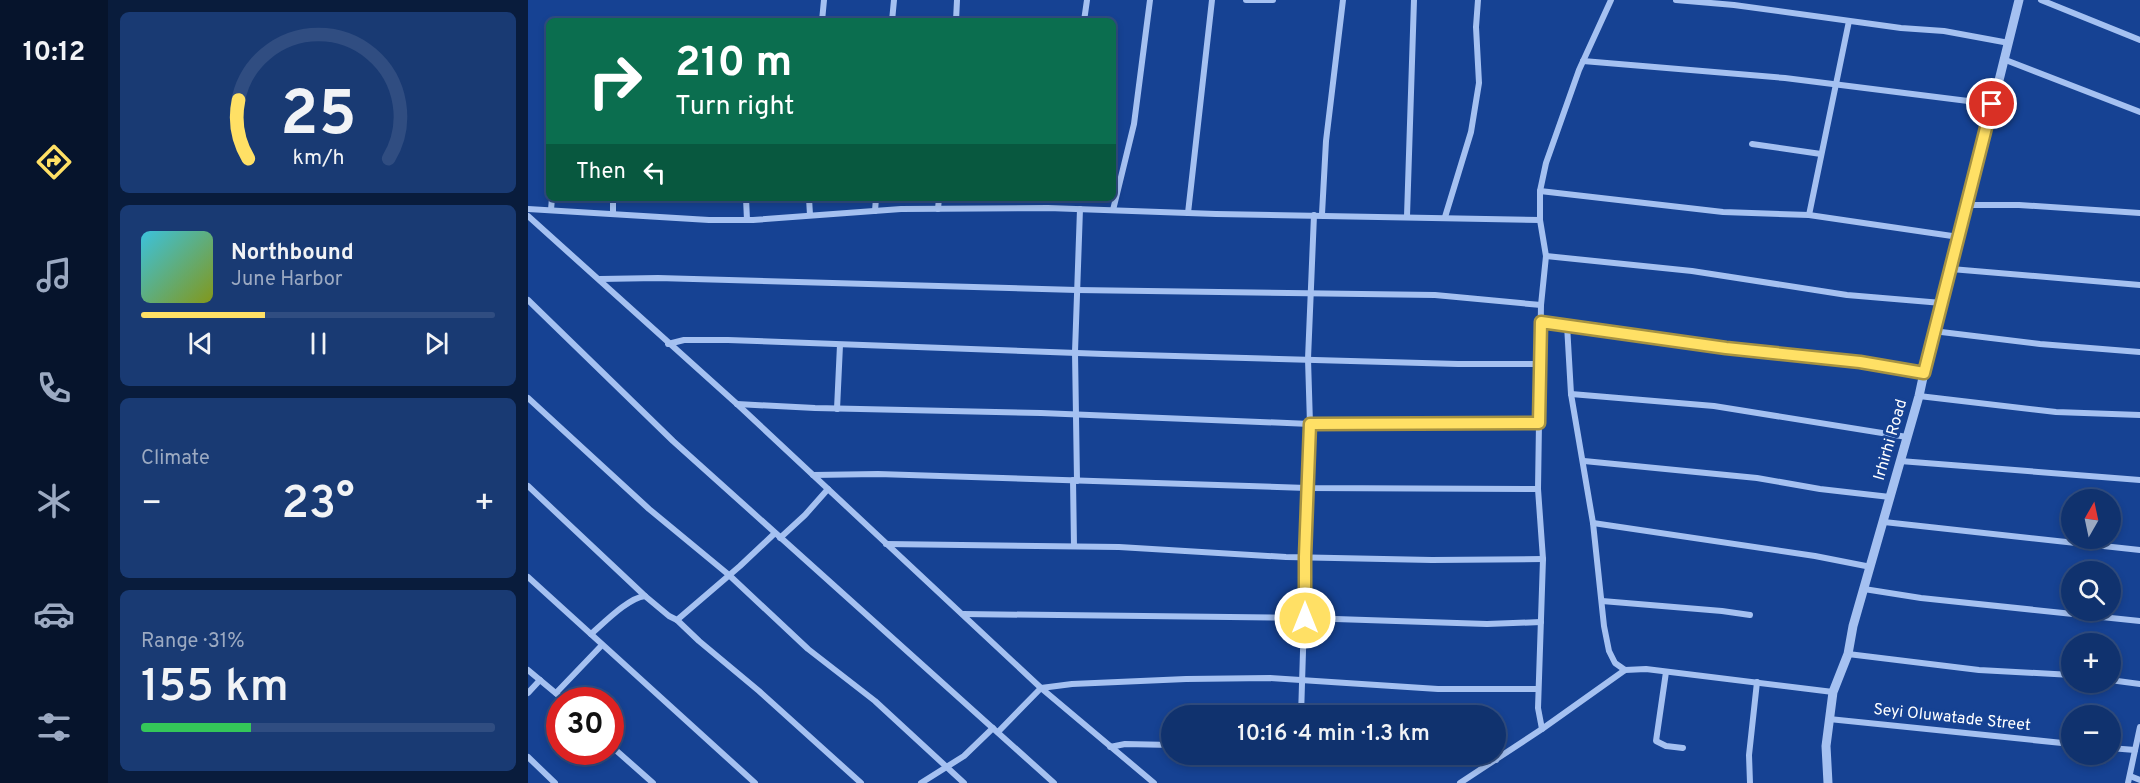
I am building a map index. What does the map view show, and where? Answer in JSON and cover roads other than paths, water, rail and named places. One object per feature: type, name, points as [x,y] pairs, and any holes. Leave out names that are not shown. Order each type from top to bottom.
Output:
[{"type":"street","points":[[822,18],[824,0]]},
{"type":"street","points":[[892,18],[894,0]]},
{"type":"street","points":[[956,18],[957,0]]},
{"type":"street","points":[[1084,18],[1087,0]]},
{"type":"street","points":[[1116,198],[1134,124],[1149,0]]},
{"type":"street","points":[[1188,213],[1212,0]]},
{"type":"street","points":[[1246,0],[1273,0]]},
{"type":"street","points":[[1322,214],[1326,141],[1343,0]]},
{"type":"street","points":[[1407,216],[1414,0]]},
{"type":"street","points":[[1445,217],[1471,132],[1479,83],[1476,27],[1478,0]]},
{"type":"street","points":[[1542,729],[1538,708],[1538,689],[1544,559],[1538,489],[1541,304],[1546,256],[1540,220],[1540,191],[1559,123],[1583,61],[1611,0]]},
{"type":"street","points":[[1676,0],[1734,5],[1901,28],[1944,31],[2009,43]]},
{"type":"street","name":"Irhirhi Road","points":[[1828,783],[1826,746],[1833,692],[1848,654],[1853,626],[1907,437],[2019,0]]},
{"type":"street","points":[[2041,0],[2140,40]]},
{"type":"street","points":[[1809,215],[1849,21]]},
{"type":"street","points":[[2003,59],[2140,112]]},
{"type":"street","points":[[1583,61],[1785,78],[1992,104]]},
{"type":"street","points":[[1752,144],[1821,154]]},
{"type":"street","points":[[1540,191],[1723,212],[1809,215],[1959,237]]},
{"type":"street","points":[[551,210],[552,201]]},
{"type":"street","points":[[612,214],[613,201]]},
{"type":"street","points":[[746,201],[747,220]]},
{"type":"street","points":[[809,201],[810,215]]},
{"type":"street","points":[[875,211],[876,201]]},
{"type":"street","points":[[938,209],[939,201]]},
{"type":"street","points":[[1113,210],[1115,201]]},
{"type":"street","points":[[1968,205],[2019,205],[2140,213]]},
{"type":"street","points":[[528,209],[678,219],[747,220],[875,211],[1080,209],[1540,220]]},
{"type":"street","points":[[1074,546],[1075,352],[1080,209]]},
{"type":"street","points":[[1302,705],[1306,488],[1310,424],[1308,359],[1314,215]]},
{"type":"street","points":[[528,216],[737,404],[1041,688],[1154,783]]},
{"type":"street","points":[[1546,256],[1692,271],[1847,295],[1942,303]]},
{"type":"street","points":[[1951,269],[2006,275],[2045,275],[2140,285]]},
{"type":"street","points":[[600,279],[658,278],[1077,290],[1435,295],[1541,304]]},
{"type":"street","points":[[528,300],[673,441],[1054,783]]},
{"type":"street","points":[[1541,322],[1726,348],[1860,362],[1924,373]]},
{"type":"street","points":[[1567,325],[1572,394],[1593,523],[1609,651],[1615,663],[1625,670]]},
{"type":"street","points":[[1933,331],[2040,345],[2140,352]]},
{"type":"street","points":[[668,344],[684,340],[729,340],[1458,364],[1540,364]]},
{"type":"street","points":[[837,409],[840,345]]},
{"type":"street","points":[[1572,394],[1714,406],[1907,437]]},
{"type":"street","points":[[1918,396],[2056,412],[2140,415]]},
{"type":"street","points":[[528,398],[649,509],[729,575],[808,649],[875,701],[963,783]]},
{"type":"street","points":[[737,404],[1310,424],[1539,423]]},
{"type":"street","points":[[1584,461],[1757,478],[1820,489],[1890,497]]},
{"type":"street","points":[[1900,461],[2140,480]]},
{"type":"street","points":[[813,475],[878,474],[1306,488],[1538,489]]},
{"type":"street","points":[[528,486],[645,596],[677,620],[861,783]]},
{"type":"street","points":[[677,620],[729,575],[805,515],[828,489]]},
{"type":"street","points":[[1884,522],[2140,550]]},
{"type":"street","points":[[1593,523],[1815,556],[1871,567]]},
{"type":"street","points":[[885,544],[1074,546],[1305,557],[1432,560],[1544,559]]},
{"type":"street","points":[[528,578],[755,783]]},
{"type":"street","points":[[1864,589],[1921,598],[2140,621]]},
{"type":"street","points":[[591,634],[627,605],[645,596]]},
{"type":"street","points":[[1602,602],[1749,615]]},
{"type":"street","points":[[963,614],[1305,618],[1487,624],[1541,622]]},
{"type":"street","points":[[562,687],[602,645]]},
{"type":"street","points":[[1848,654],[1979,670],[2061,674]]},
{"type":"street","points":[[528,670],[549,687]]},
{"type":"street","points":[[1506,753],[1625,670],[1666,672],[1833,692]]},
{"type":"street","points":[[1666,672],[1656,741],[1666,746],[1683,748]]},
{"type":"street","points":[[921,783],[964,756],[1041,688],[1072,684],[1186,679],[1270,678],[1438,689],[1538,689]]},
{"type":"street","points":[[528,693],[540,680]]},
{"type":"street","points":[[2121,681],[2140,684]]},
{"type":"street","points":[[1750,783],[1749,755],[1756,682]]},
{"type":"street","name":"Seyi Oluwatade Street","points":[[1829,719],[2061,743]]},
{"type":"street","points":[[2140,728],[2129,780],[2140,780]]},
{"type":"street","points":[[1110,747],[1125,744],[1161,745]]},
{"type":"street","points":[[2121,749],[2135,750]]},
{"type":"street","points":[[624,757],[653,783]]},
{"type":"street","points":[[528,758],[555,783]]},
{"type":"street","points":[[1460,783],[1488,765]]}]
